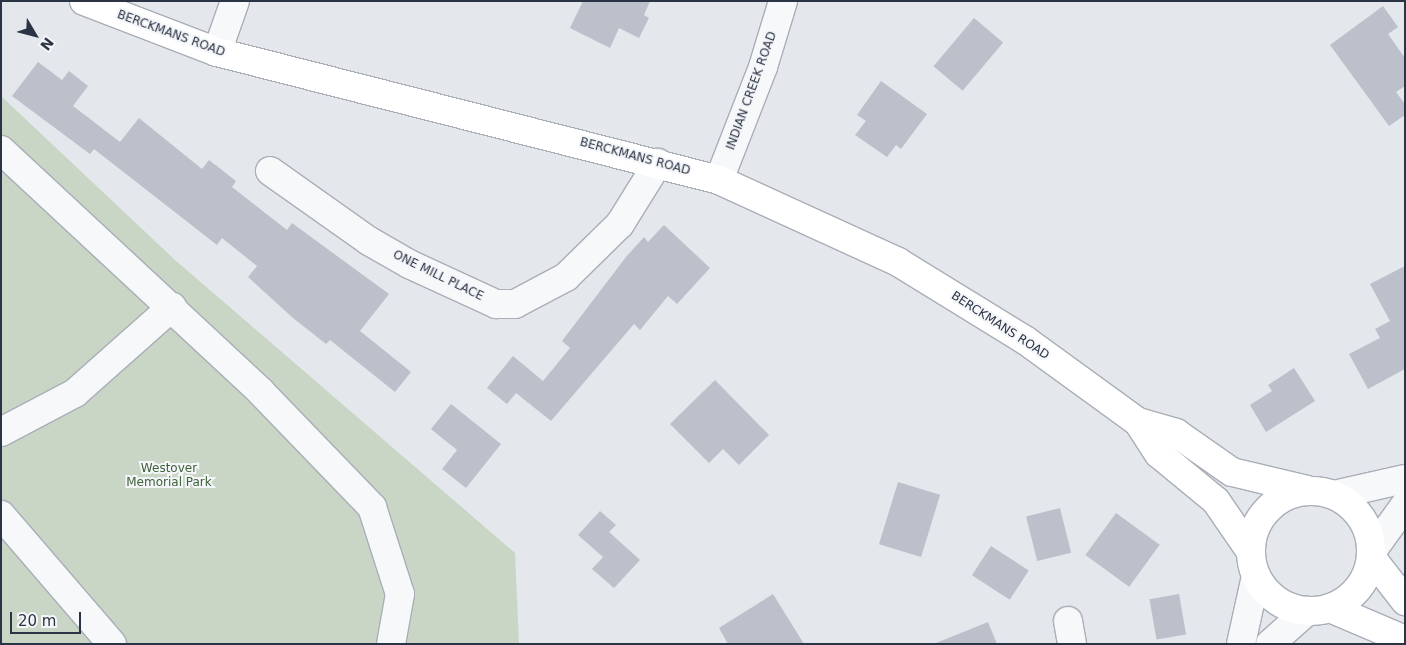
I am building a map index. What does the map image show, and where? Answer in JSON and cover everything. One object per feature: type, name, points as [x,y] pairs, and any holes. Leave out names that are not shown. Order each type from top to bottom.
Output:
[{"type":"main road","name":"BERCKMANS ROAD","points":[[84,1],[217,52],[719,180],[898,262],[1025,340],[1138,422],[1176,433],[1232,472],[1307,490]]},
{"type":"main road","name":"BERCKMANS ROAD","points":[[1138,422],[1159,454],[1216,501],[1253,564]]},
{"type":"main road","points":[[1405,601],[1372,554],[1369,530],[1358,512],[1334,495],[1307,490],[1271,505],[1259,520],[1253,564],[1282,604],[1319,609],[1405,640]]},
{"type":"main road","points":[[1319,609],[1358,590],[1372,554]]},
{"type":"street","points":[[217,52],[235,1]]},
{"type":"street","name":"INDIAN CREEK ROAD","points":[[719,180],[763,67],[782,1]]},
{"type":"street","points":[[1,150],[172,307],[372,507],[400,594],[391,644]]},
{"type":"street","name":"ONE MILL PLACE","points":[[270,171],[369,241],[409,264],[496,304],[515,304],[566,277],[620,224],[658,163]]},
{"type":"street","points":[[1,432],[75,393],[172,307]]},
{"type":"street","points":[[1334,495],[1405,478]]},
{"type":"street","points":[[1372,554],[1405,505]]},
{"type":"street","points":[[1,515],[112,644]]},
{"type":"street","points":[[1241,644],[1253,564]]},
{"type":"street","points":[[1270,644],[1319,609]]},
{"type":"green space","name":"Westover Memorial Park","points":[[1,96],[175,260],[515,553],[519,644],[1,644]]},
{"type":"building","points":[[583,1],[650,1],[644,15],[649,18],[639,38],[619,28],[610,48],[570,28]]},
{"type":"building","points":[[1383,6],[1398,27],[1388,34],[1405,58],[1405,86],[1396,92],[1405,104],[1405,115],[1389,126],[1330,45]]},
{"type":"building","points":[[974,18],[1003,42],[963,91],[934,66]]},
{"type":"building","points":[[38,62],[62,80],[69,71],[88,86],[73,106],[120,142],[139,118],[202,169],[209,160],[236,181],[232,187],[287,230],[292,223],[389,294],[360,331],[411,372],[395,392],[330,340],[326,344],[293,318],[248,277],[257,266],[222,238],[217,245],[94,149],[90,154],[12,96]]},
{"type":"building","points":[[881,81],[927,114],[901,149],[896,145],[887,157],[855,135],[866,121],[857,115]]},
{"type":"building","points":[[664,225],[710,268],[677,304],[668,296],[640,330],[634,324],[551,421],[516,393],[507,404],[487,388],[513,356],[543,381],[570,348],[562,341],[626,257],[644,237],[648,242]]},
{"type":"building","points":[[1405,266],[1405,369],[1368,389],[1349,354],[1380,338],[1375,329],[1390,321],[1370,284]]},
{"type":"building","points":[[1294,368],[1315,401],[1266,432],[1250,405],[1272,391],[1268,385]]},
{"type":"building","points":[[715,380],[769,435],[739,465],[723,449],[709,463],[670,424]]},
{"type":"building","points":[[451,404],[501,444],[466,488],[442,469],[457,450],[431,429]]},
{"type":"building","points":[[898,482],[940,495],[921,557],[879,544]]},
{"type":"building","points":[[1060,508],[1071,553],[1037,561],[1026,516]]},
{"type":"building","points":[[600,511],[616,525],[609,532],[640,560],[614,588],[592,569],[603,557],[578,535]]},
{"type":"building","points":[[1116,513],[1160,545],[1129,587],[1085,555]]},
{"type":"building","points":[[991,546],[1029,571],[1010,600],[972,575]]},
{"type":"building","points":[[773,594],[804,644],[728,644],[719,628]]},
{"type":"building","points":[[1179,594],[1186,634],[1157,640],[1149,599]]},
{"type":"building","points":[[988,622],[997,644],[936,644],[936,643]]}]
